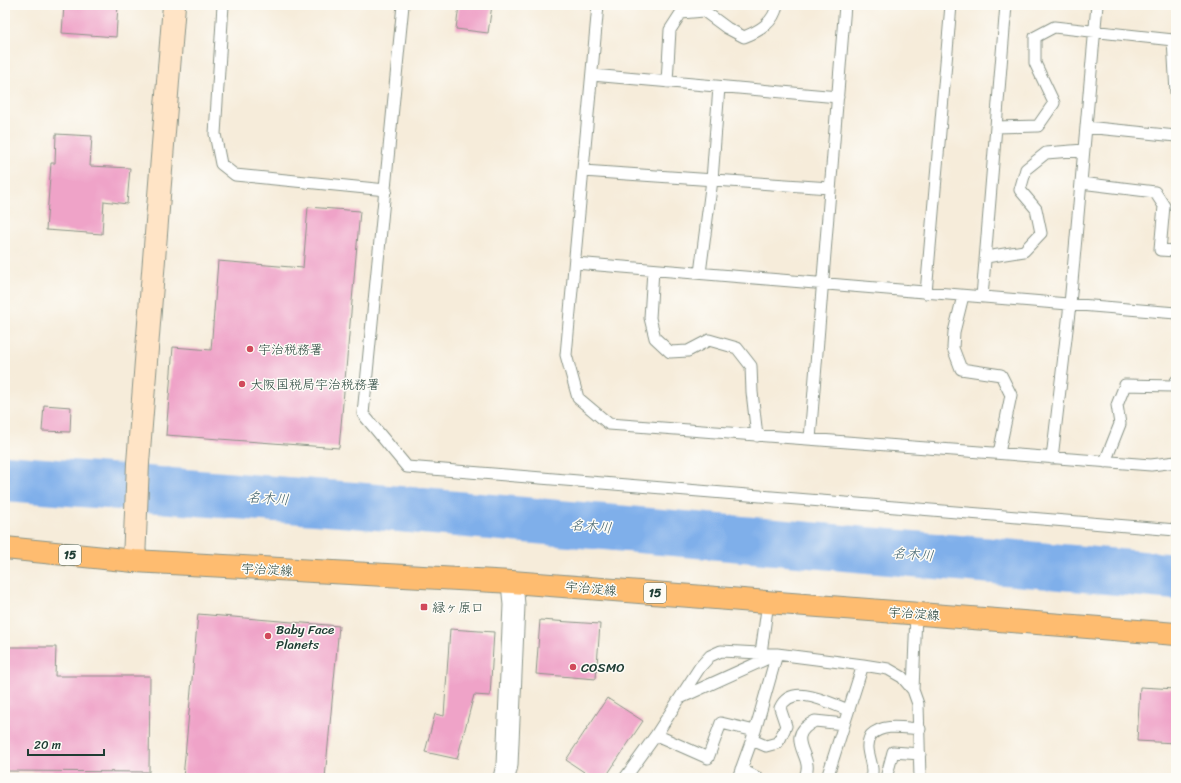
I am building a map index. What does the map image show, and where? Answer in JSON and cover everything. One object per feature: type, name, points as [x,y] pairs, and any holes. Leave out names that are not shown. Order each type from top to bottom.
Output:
[{"type":"main road","name":"宇治淀線","points":[[5,548],[134,562],[512,582],[1176,634]]},
{"type":"street","points":[[134,562],[138,463],[174,5]]},
{"type":"street","points":[[504,778],[507,765],[514,605],[512,582]]},
{"type":"lane","points":[[223,5],[215,134],[221,164],[235,175],[386,190]]},
{"type":"lane","points":[[403,5],[363,414],[407,467],[1176,530]]},
{"type":"lane","points":[[598,5],[566,355],[578,398],[609,424],[1105,462],[1151,465],[1176,462]]},
{"type":"lane","points":[[667,82],[670,30],[682,14],[704,11],[727,28],[744,37],[761,30],[776,13],[777,5]]},
{"type":"lane","points":[[810,439],[845,5]]},
{"type":"lane","points":[[926,293],[951,5]]},
{"type":"lane","points":[[982,297],[1006,5]]},
{"type":"lane","points":[[1052,458],[1070,304],[1097,5]]},
{"type":"lane","points":[[996,127],[1038,126],[1054,103],[1035,63],[1035,37],[1054,28],[1173,40],[1176,93]]},
{"type":"lane","points":[[592,75],[838,97]]},
{"type":"lane","points":[[700,274],[712,180],[719,87]]},
{"type":"lane","points":[[1086,127],[1176,136]]},
{"type":"lane","points":[[986,257],[1024,251],[1041,233],[1036,209],[1020,190],[1026,169],[1046,153],[1084,150]]},
{"type":"lane","points":[[583,171],[830,188]]},
{"type":"lane","points":[[1081,183],[1155,192],[1164,206],[1160,250],[1176,251]]},
{"type":"lane","points":[[575,263],[1176,313]]},
{"type":"lane","points":[[653,270],[650,318],[655,338],[670,352],[688,351],[709,340],[737,348],[751,366],[752,392],[757,436]]},
{"type":"lane","points":[[963,296],[954,332],[953,348],[961,369],[1001,375],[1012,395],[998,453]]},
{"type":"lane","points":[[1105,462],[1120,424],[1117,405],[1125,385],[1173,386],[1176,381]]},
{"type":"lane","points":[[761,653],[768,602]]},
{"type":"lane","points":[[913,690],[916,614]]},
{"type":"lane","points":[[625,778],[700,667],[710,656],[721,651],[777,654],[862,665],[888,669],[902,677],[913,690],[918,704],[920,730],[920,778]]},
{"type":"lane","points":[[680,698],[777,654]]},
{"type":"lane","points":[[758,778],[740,774],[777,654]]},
{"type":"lane","points":[[827,778],[862,665]]},
{"type":"lane","points":[[656,734],[708,758],[721,723],[753,735],[766,746],[777,743],[786,726],[780,708],[784,701],[791,696],[804,695],[848,710]]},
{"type":"lane","points":[[804,778],[807,766],[800,746],[802,730],[815,720],[844,724]]},
{"type":"lane","points":[[871,778],[873,768],[867,750],[871,735],[878,730],[887,727],[920,730]]},
{"type":"lane","points":[[886,778],[893,752],[920,754]]},
{"type":"building","points":[[64,5],[118,5],[116,37],[62,33]]},
{"type":"building","points":[[459,5],[492,5],[488,33],[456,29]]},
{"type":"building","points":[[56,134],[92,136],[90,166],[130,168],[127,204],[104,201],[102,234],[46,230],[51,163],[55,163]]},
{"type":"building","name":"宇治税務署","points":[[308,207],[360,211],[339,448],[166,435],[173,347],[211,350],[218,261],[303,268]]},
{"type":"building","points":[[44,405],[71,407],[70,432],[42,431]]},
{"type":"building","points":[[198,614],[339,626],[325,778],[183,778]]},
{"type":"building","points":[[540,620],[600,624],[596,679],[536,674]]},
{"type":"building","points":[[450,629],[494,632],[490,696],[474,695],[457,759],[425,752],[435,714],[444,716]]},
{"type":"building","points":[[8,647],[56,647],[55,676],[150,676],[149,772],[5,771],[5,675],[7,675]]},
{"type":"building","points":[[1140,687],[1176,689],[1176,743],[1137,741]]},
{"type":"building","points":[[607,698],[643,721],[605,778],[593,778],[566,760]]},
{"type":"waterway","name":"名木川","points":[[5,478],[353,505],[1176,577]]},
{"type":"place","name":"宇治税務署","points":[[250,349]]},
{"type":"place","name":"大阪国税局宇治税務署","points":[[242,384]]},
{"type":"place","name":"緑ヶ原口","points":[[424,607]]},
{"type":"place","name":"Baby Face Planets","points":[[268,636]]},
{"type":"place","name":"COSMO","points":[[573,667]]}]
